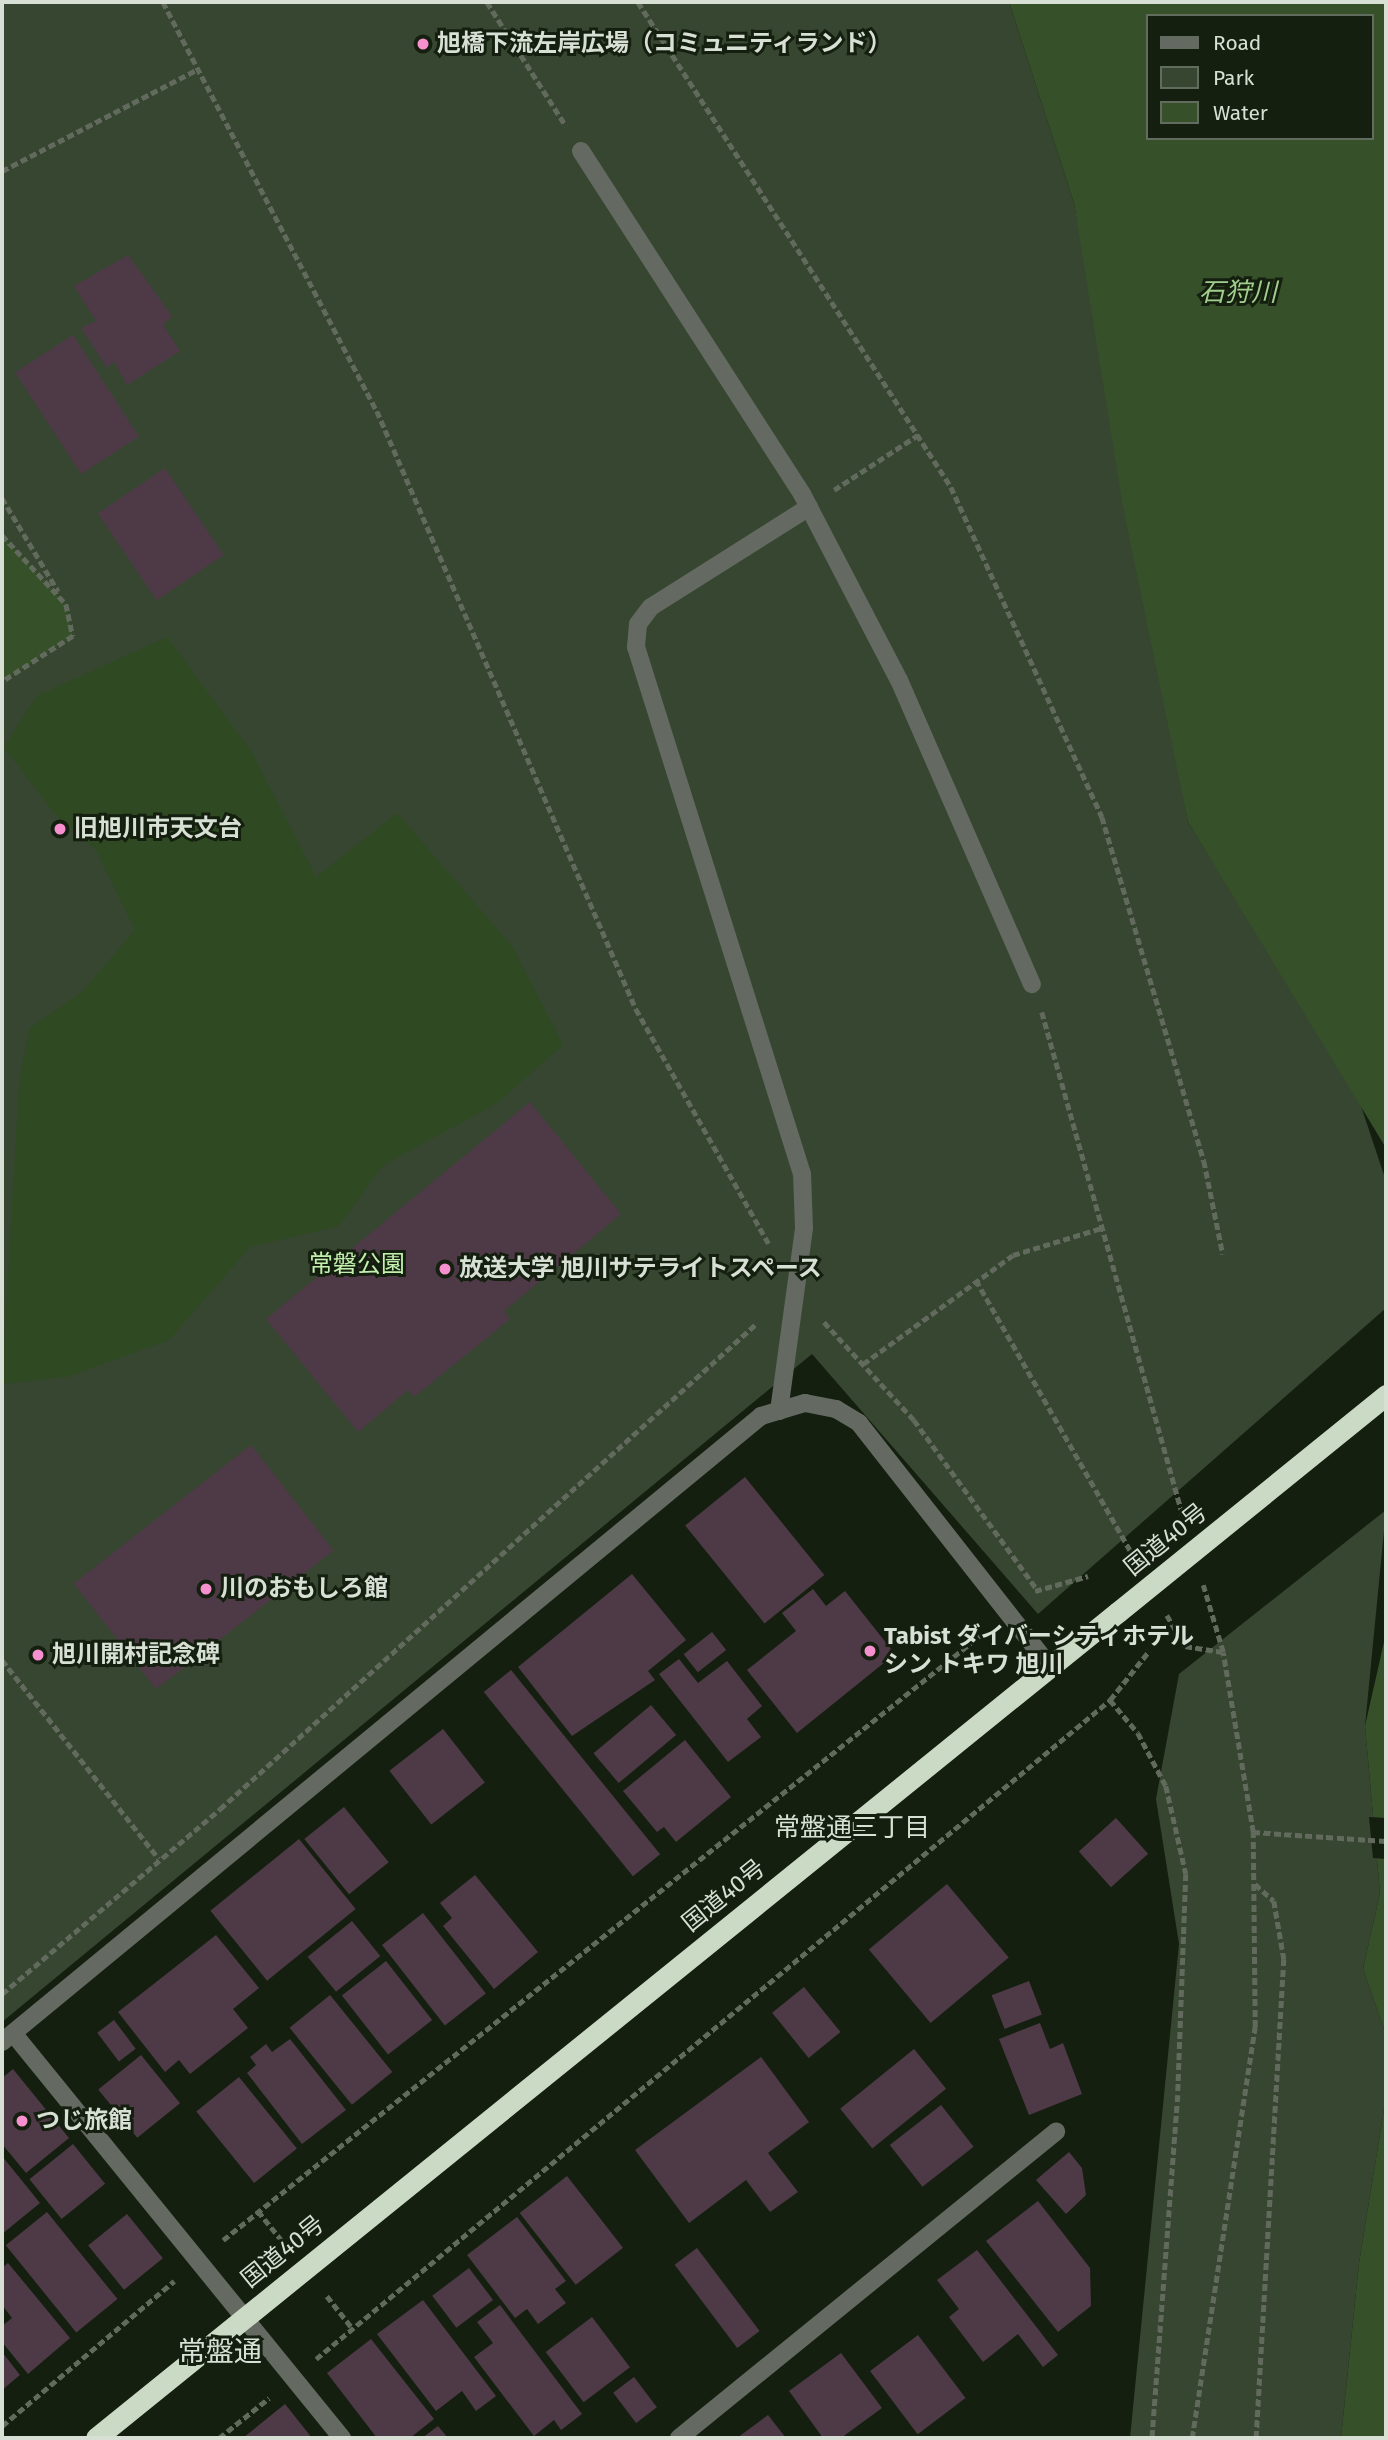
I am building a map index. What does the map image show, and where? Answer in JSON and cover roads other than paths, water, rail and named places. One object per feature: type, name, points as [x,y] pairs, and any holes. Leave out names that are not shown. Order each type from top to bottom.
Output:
[{"type":"highway","name":"国道40号","points":[[96,2438],[1386,1395]]},
{"type":"street","points":[[581,150],[809,507],[899,680],[1032,984]]},
{"type":"street","points":[[779,1411],[804,1228],[802,1174],[636,647],[638,624],[650,607],[809,507]]},
{"type":"street","points":[[342,2438],[246,2316],[7,2038],[761,1416],[805,1403],[836,1409],[859,1423],[1050,1667]]},
{"type":"street","points":[[680,2438],[1056,2132]]},
{"type":"water","name":"石狩川","points":[[1009,2],[1386,2],[1386,1148],[1188,822],[1123,507],[1074,203]]},
{"type":"water","points":[[2,535],[66,604],[73,636],[2,682]]},
{"type":"water","points":[[1386,1633],[1386,2035],[1363,1969],[1380,1893],[1365,1726]]},
{"type":"water","points":[[1386,2097],[1386,2438],[1341,2438],[1359,2263]]},
{"type":"place","name":"旭橋下流左岸広場（コミュニティランド）","points":[[423,44]]},
{"type":"place","name":"旧旭川市天文台","points":[[60,829]]},
{"type":"place","name":"放送大学 旭川サテライトスペース","points":[[445,1269]]},
{"type":"place","name":"川のおもしろ館","points":[[206,1589]]},
{"type":"place","name":"Tabist ダイバーシティホテル シン トキワ 旭川","points":[[870,1651]]},
{"type":"place","name":"旭川開村記念碑","points":[[38,1655]]},
{"type":"place","name":"つじ旅館","points":[[22,2121]]},
{"type":"district","name":"常盤通三丁目","points":[[852,1828]]},
{"type":"district","name":"常盤通","points":[[220,2352]]},
{"type":"park label","name":"常磐公園","points":[[357,1265]]}]
